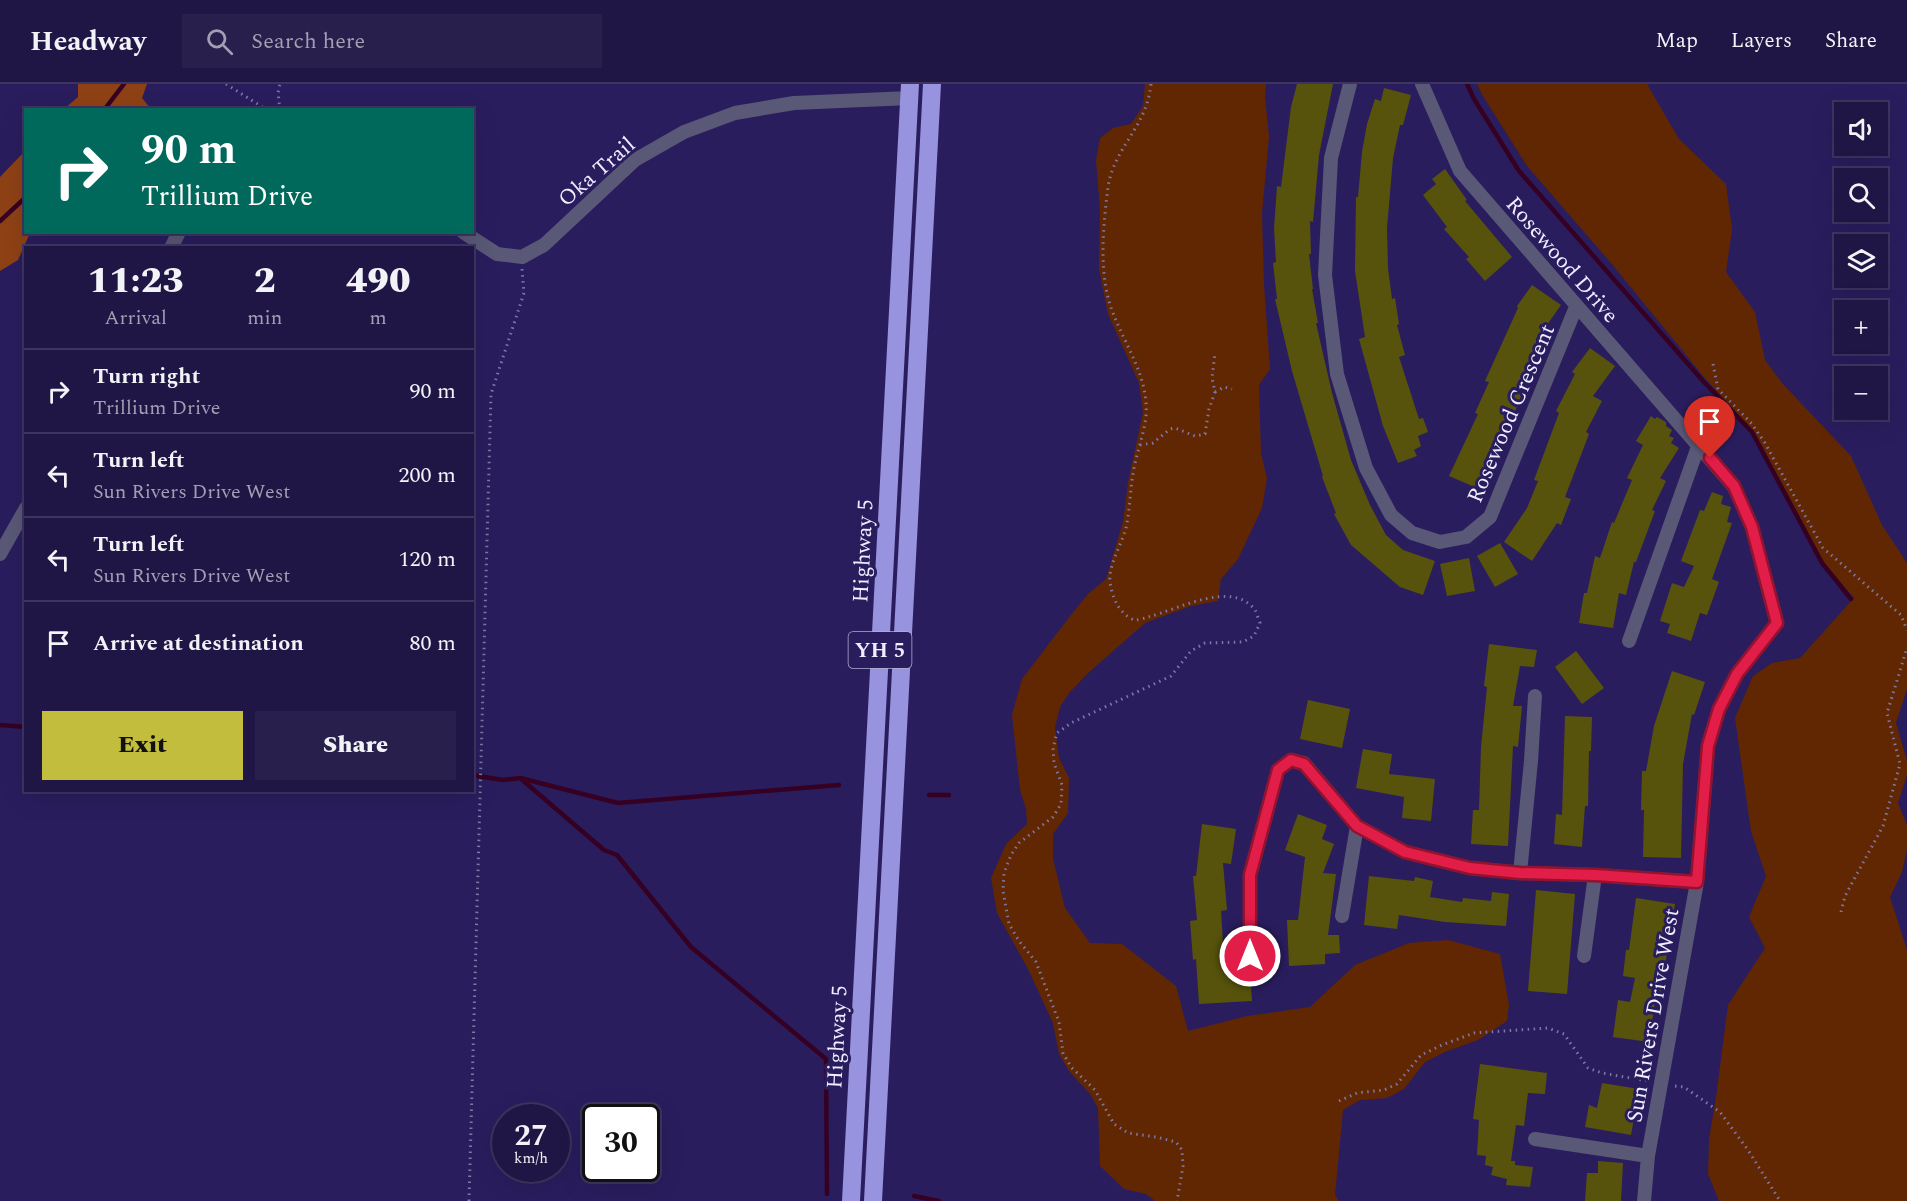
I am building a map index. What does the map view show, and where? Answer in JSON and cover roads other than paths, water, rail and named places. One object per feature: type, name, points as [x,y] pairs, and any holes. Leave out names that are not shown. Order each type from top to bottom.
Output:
[{"type":"highway","name":"Highway 5","points":[[873,1201],[932,84]]},
{"type":"highway","name":"Highway 5","points":[[851,1201],[910,91]]},
{"type":"street","name":"Rosewood Crescent","points":[[1350,84],[1331,158],[1325,275],[1337,374],[1366,468],[1391,515],[1412,533],[1440,542],[1466,537],[1490,517],[1576,307]]},
{"type":"street","name":"Rosewood Drive","points":[[1422,84],[1460,171],[1576,307],[1699,444]]},
{"type":"street","name":"Oka Trail","points":[[466,234],[497,254],[522,257],[544,245],[635,160],[684,132],[735,113],[910,91]]},
{"type":"street","points":[[1629,641],[1699,444]]},
{"type":"street","name":"Sun Rivers Drive West","points":[[1644,1201],[1648,1156],[1697,882],[1708,746],[1719,709],[1737,674],[1777,623],[1752,527],[1734,486],[1699,444]]},
{"type":"street","points":[[0,554],[24,512]]},
{"type":"street","points":[[1520,873],[1531,761],[1534,696]]},
{"type":"street","points":[[1250,956],[1250,875],[1278,770],[1291,760],[1304,764],[1357,826],[1405,852],[1470,868],[1520,873],[1595,875],[1697,882]]},
{"type":"street","points":[[1342,916],[1357,826]]},
{"type":"street","points":[[1584,956],[1595,875]]},
{"type":"street","points":[[1535,1139],[1648,1156]]},
{"type":"waterway","points":[[106,108],[124,84]]},
{"type":"waterway","points":[[1467,84],[1519,171],[1703,381],[1752,432],[1822,563],[1851,599]]},
{"type":"waterway","points":[[0,221],[24,199]]},
{"type":"waterway","points":[[0,725],[24,727]]},
{"type":"waterway","points":[[474,775],[503,780],[520,778],[618,803],[839,785]]},
{"type":"waterway","points":[[520,778],[604,850],[617,855],[691,947],[826,1059],[827,1194]]},
{"type":"waterway","points":[[929,795],[949,795]]},
{"type":"waterway","points":[[914,1196],[939,1201]]}]
